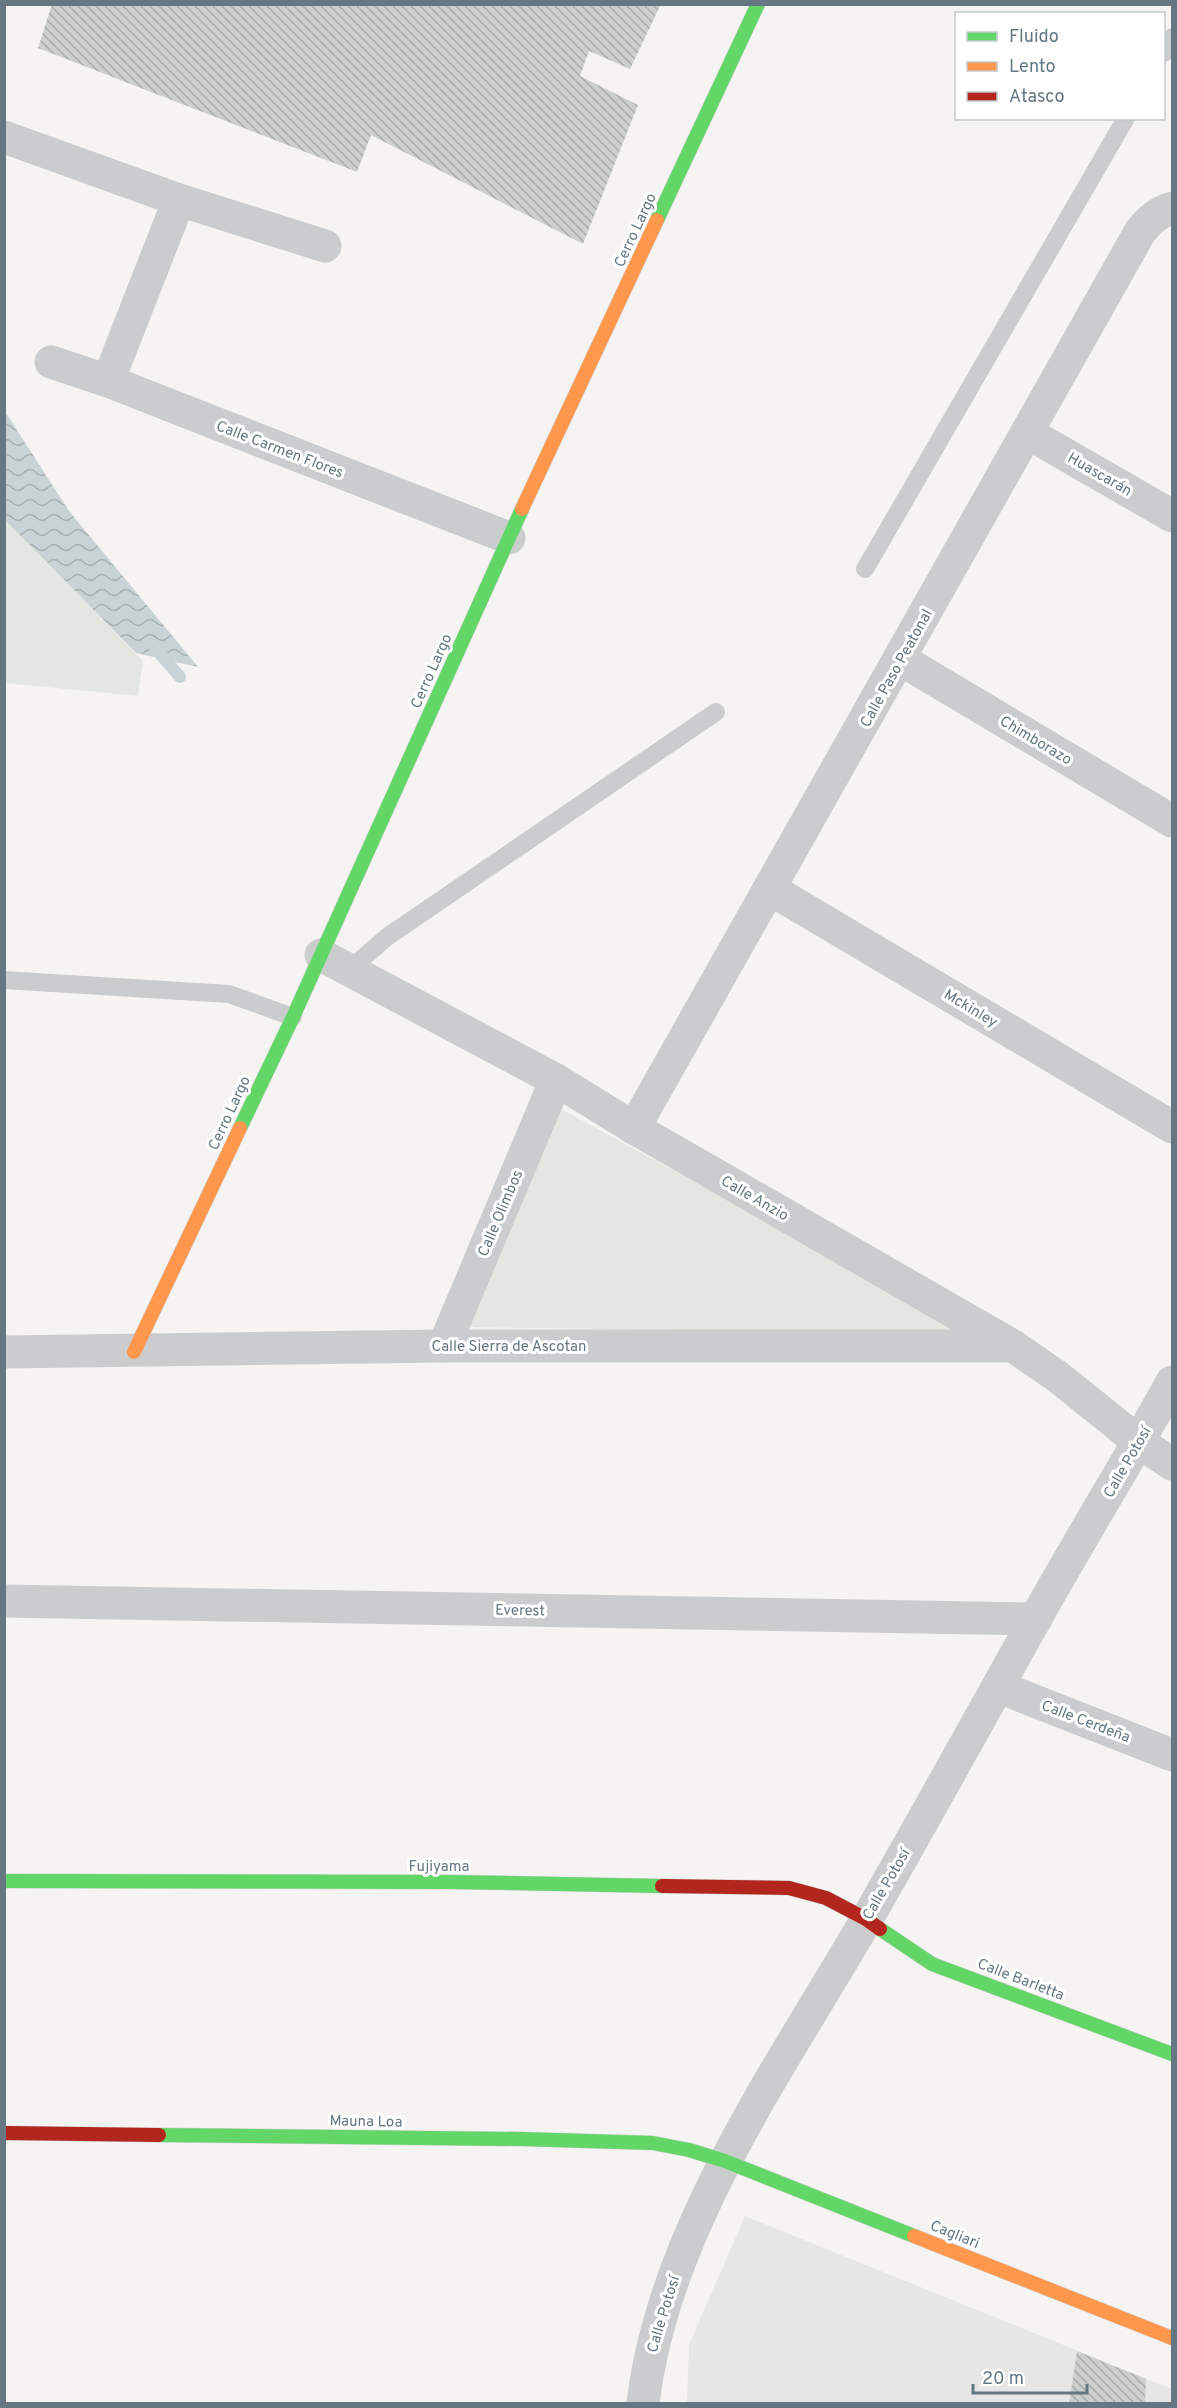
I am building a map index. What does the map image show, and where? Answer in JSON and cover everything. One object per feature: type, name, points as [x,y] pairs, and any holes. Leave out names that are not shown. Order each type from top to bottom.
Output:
[{"type":"street","name":"Cerro Largo","points":[[134,1352],[293,1017],[335,963],[509,538],[758,4]]},
{"type":"street","points":[[4,137],[179,200],[325,246]]},
{"type":"street","points":[[108,381],[179,200]]},
{"type":"street","name":"Calle Paso Peatonal","points":[[634,1128],[1140,232],[1147,223],[1167,210]]},
{"type":"street","name":"Calle Carmen Flores","points":[[51,362],[108,381],[509,538]]},
{"type":"street","name":"Huascarán","points":[[1028,433],[1173,516]]},
{"type":"street","name":"Chimborazo","points":[[900,659],[1173,820]]},
{"type":"street","name":"Mckinley","points":[[770,889],[1173,1127]]},
{"type":"street","name":"Calle Anzio","points":[[335,963],[556,1080],[634,1128],[1013,1346],[1058,1377],[1139,1442],[1173,1464]]},
{"type":"street","name":"Calle Olimbos","points":[[444,1346],[556,1080]]},
{"type":"street","name":"Calle Sierra de Ascotan","points":[[4,1352],[444,1346],[1013,1346]]},
{"type":"street","name":"Calle Potosí","points":[[643,2403],[646,2374],[658,2325],[676,2270],[725,2161],[1173,1382]]},
{"type":"street","name":"Everest","points":[[4,1601],[1036,1619]]},
{"type":"street","name":"Calle Cerdeña","points":[[999,1688],[1173,1755]]},
{"type":"street","name":"Fujiyama","points":[[4,1881],[452,1882],[789,1888],[826,1898],[866,1919]]},
{"type":"street","name":"Calle Barletta","points":[[866,1919],[898,1943],[932,1964],[1173,2054]]},
{"type":"street","name":"Mauna Loa","points":[[4,2133],[521,2139],[653,2143],[689,2150],[725,2161]]},
{"type":"street","name":"Cagliari","points":[[725,2161],[1173,2338]]},
{"type":"lane","points":[[1165,51],[1173,37]]},
{"type":"lane","points":[[865,569],[1125,120]]},
{"type":"lane","points":[[335,963],[387,937],[716,712]]},
{"type":"lane","points":[[4,980],[229,994],[293,1017]]},
{"type":"shaded area","points":[[4,519],[143,661],[138,696],[5,683]]},
{"type":"shaded area","points":[[558,1107],[971,1334],[459,1327]]},
{"type":"shaded area","points":[[745,2216],[1172,2389],[1172,2404],[687,2404],[689,2345]]},
{"type":"water","points":[[4,410],[69,511],[198,667],[136,653],[4,519]]},
{"type":"building","points":[[52,4],[661,4],[630,69],[589,51],[580,76],[638,105],[583,244],[371,135],[357,172],[38,48]]},
{"type":"building","points":[[1077,2351],[1146,2379],[1145,2404],[1069,2404]]},
{"type":"waterway","points":[[155,648],[180,677]]},
{"type":"traffic: fast","points":[[657,220],[758,4]]},
{"type":"traffic: fast","points":[[240,1128],[293,1017],[522,509]]},
{"type":"traffic: fast","points":[[4,1881],[452,1882],[662,1886]]},
{"type":"traffic: fast","points":[[880,1929],[932,1964],[1172,2054]]},
{"type":"traffic: fast","points":[[159,2135],[521,2139],[653,2143],[689,2150],[725,2161],[914,2236]]},
{"type":"traffic: slow","points":[[522,509],[657,220]]},
{"type":"traffic: slow","points":[[134,1352],[240,1128]]},
{"type":"traffic: slow","points":[[914,2236],[1172,2338]]},
{"type":"traffic: jam","points":[[662,1886],[789,1888],[826,1898],[880,1929]]},
{"type":"traffic: jam","points":[[4,2133],[159,2135]]}]
